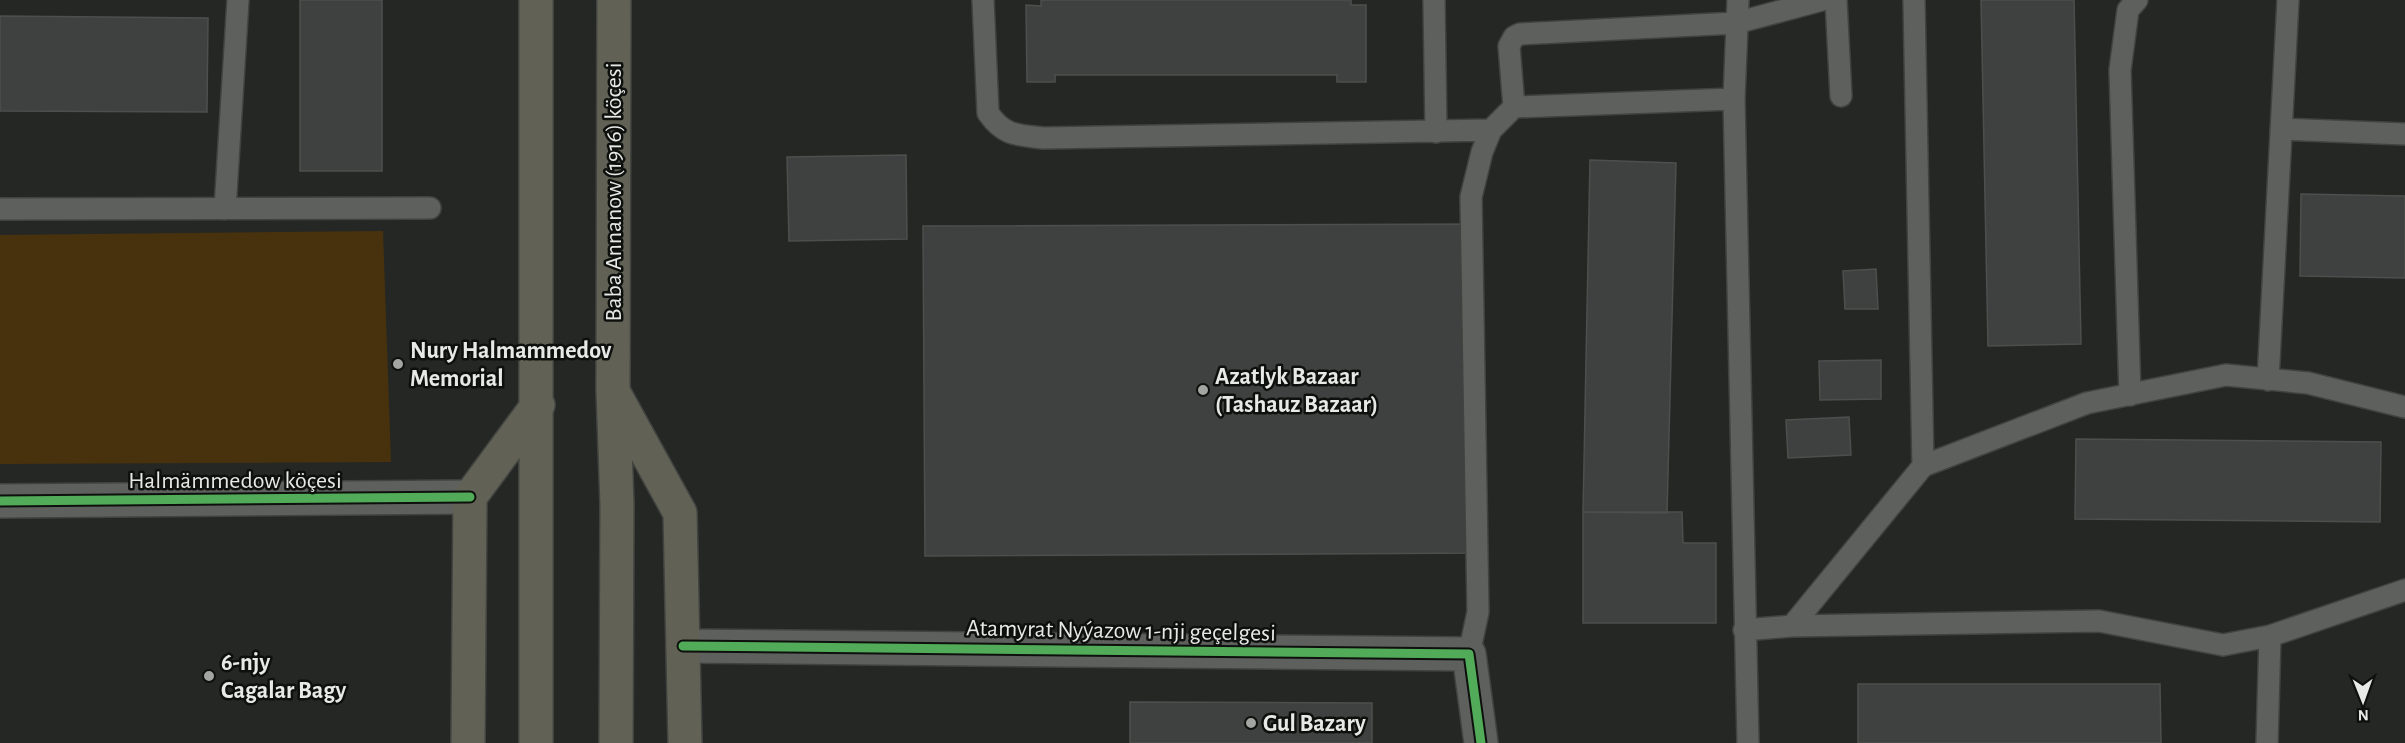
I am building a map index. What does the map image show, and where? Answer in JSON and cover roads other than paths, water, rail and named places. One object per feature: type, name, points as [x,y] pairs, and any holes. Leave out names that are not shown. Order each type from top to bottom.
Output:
[{"type":"main road","points":[[536,0],[538,405],[535,513],[536,743]]},
{"type":"main road","name":"Baba Annanow (1916) köçesi","points":[[614,0],[612,390],[617,505],[616,743]]},
{"type":"main road","points":[[612,390],[680,513],[685,743]]},
{"type":"main road","points":[[468,743],[470,497],[538,405]]},
{"type":"street","name":"Halmämmedow köçesi","points":[[0,501],[470,497]]},
{"type":"street","name":"Atamyrat Nyýazow 1-nji geçelgesi","points":[[683,645],[1469,654]]},
{"type":"street","points":[[1469,654],[1480,743]]},
{"type":"lane","points":[[225,209],[238,0]]},
{"type":"lane","points":[[983,0],[988,112],[998,128],[1016,135],[1044,138],[1491,130]]},
{"type":"lane","points":[[1434,0],[1437,132]]},
{"type":"lane","points":[[1738,0],[1734,99],[1748,743]]},
{"type":"lane","points":[[1514,106],[1509,46],[1514,37],[1520,34],[1736,23],[1822,0]]},
{"type":"lane","points":[[1836,0],[1841,96]]},
{"type":"lane","points":[[1914,0],[1923,466]]},
{"type":"lane","points":[[2130,395],[2120,70],[2128,10],[2137,0]]},
{"type":"lane","points":[[2268,380],[2288,0]]},
{"type":"lane","points":[[1469,654],[1478,612],[1471,197],[1482,152],[1491,130],[1514,106],[1734,99]]},
{"type":"lane","points":[[2282,129],[2405,134]]},
{"type":"lane","points":[[0,209],[430,208]]},
{"type":"lane","points":[[1792,626],[1923,466],[2086,403],[2226,375],[2308,383],[2405,407]]},
{"type":"lane","points":[[1744,630],[1792,626],[2099,621],[2223,645],[2270,636],[2405,590]]},
{"type":"lane","points":[[2267,743],[2270,636]]},
{"type":"place","name":"Nury Halmammedov Memorial","points":[[398,364]]},
{"type":"place","name":"Azatlyk Bazaar (Tashauz Bazaar)","points":[[1203,390]]},
{"type":"place","name":"6-njy Cagalar Bagy","points":[[209,676]]},
{"type":"place","name":"Gul Bazary","points":[[1251,723]]}]
